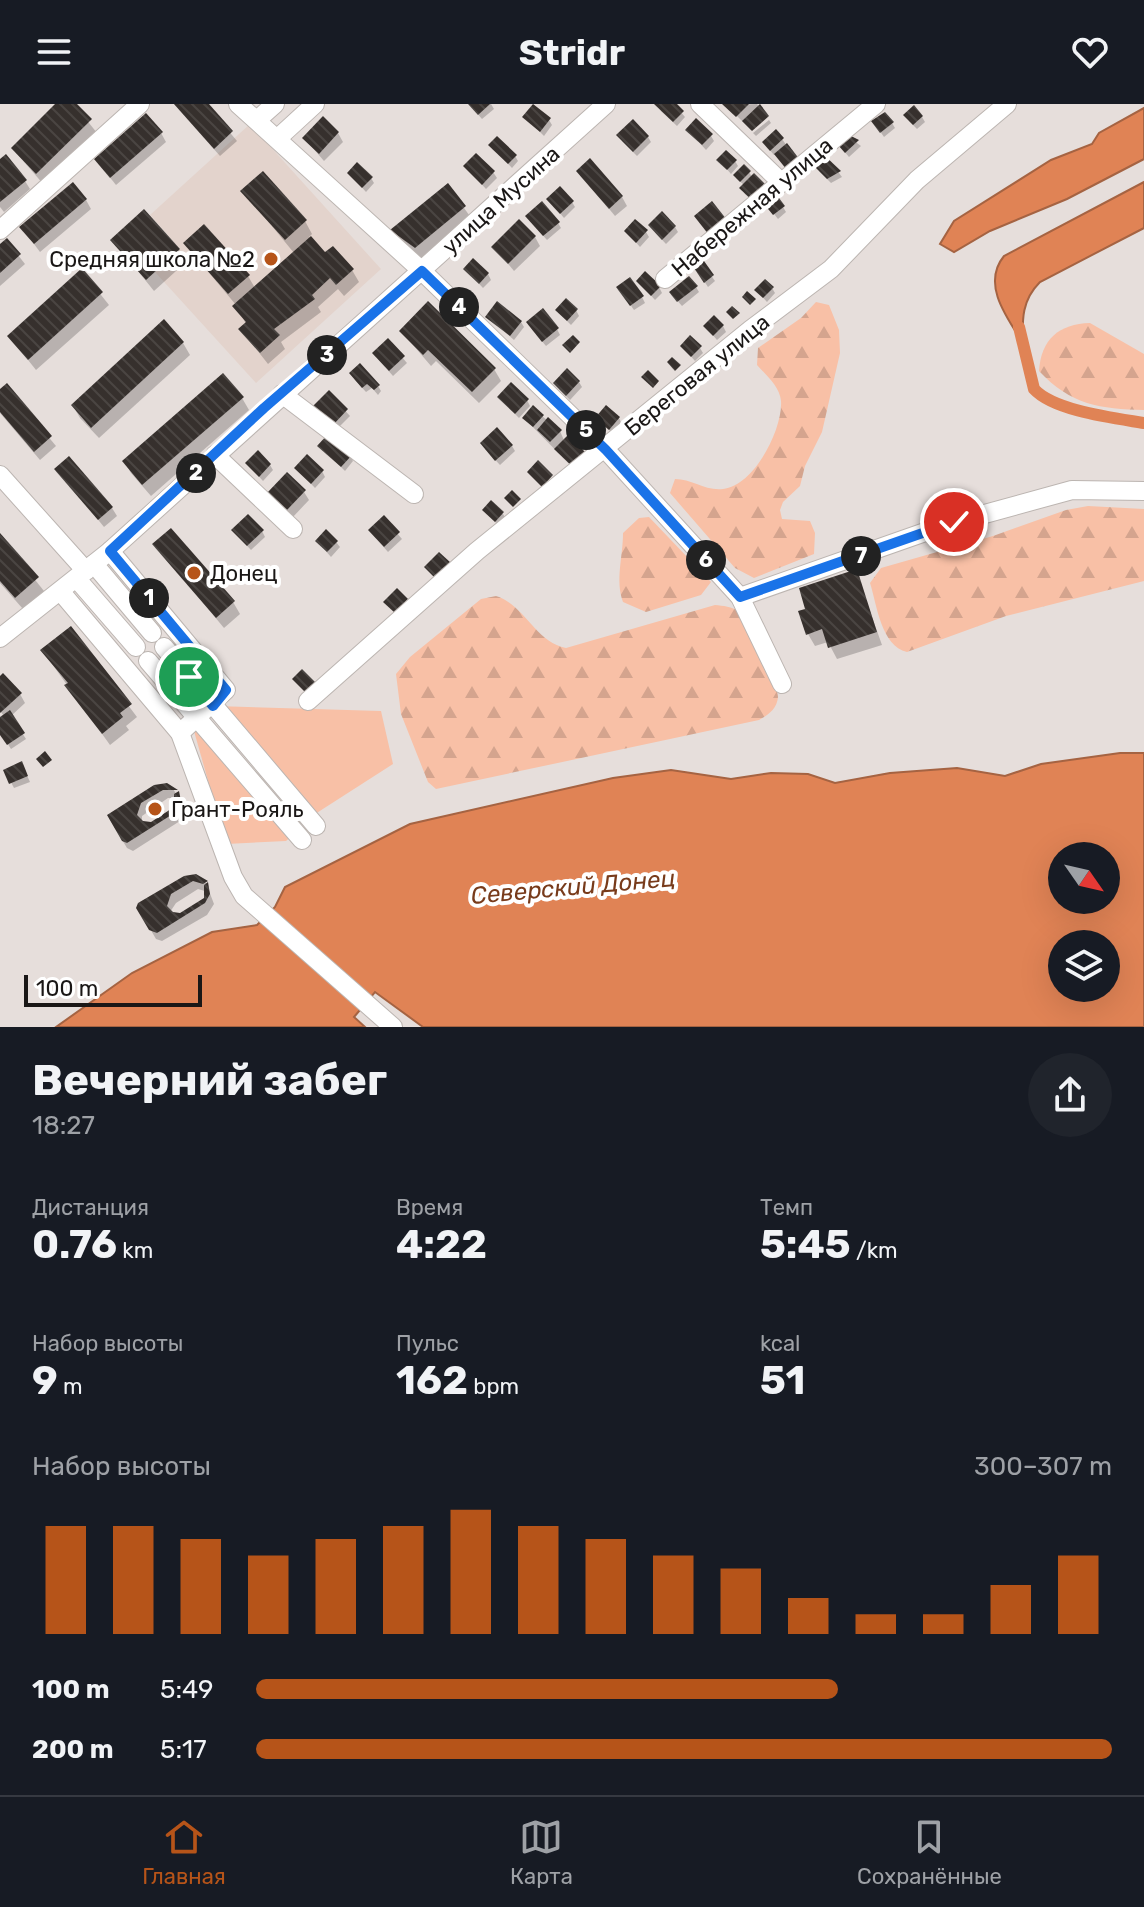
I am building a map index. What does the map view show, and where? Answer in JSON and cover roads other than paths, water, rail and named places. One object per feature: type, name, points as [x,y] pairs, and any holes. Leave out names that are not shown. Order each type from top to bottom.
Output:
[{"type":"street","points":[[0,230],[140,104]]},
{"type":"street","points":[[238,104],[422,271],[606,450],[740,597],[782,684]]},
{"type":"street","points":[[257,120],[275,104]]},
{"type":"street","points":[[278,138],[315,104]]},
{"type":"street","name":"улица Мусина","points":[[61,592],[606,104]]},
{"type":"street","points":[[700,104],[781,182]]},
{"type":"street","name":"Набережная улица","points":[[665,279],[876,104]]},
{"type":"street","name":"Береговая улица","points":[[308,701],[477,551],[606,450],[750,330],[831,269],[917,180],[1007,104]]},
{"type":"street","points":[[282,394],[414,494]]},
{"type":"street","points":[[215,455],[293,529]]},
{"type":"street","points":[[0,475],[86,571],[158,640],[316,826]]},
{"type":"street","points":[[740,597],[948,524],[1072,490],[1144,491]]},
{"type":"street","points":[[110,551],[226,690],[213,706],[180,733]]},
{"type":"street","points":[[86,571],[142,654],[302,840]]},
{"type":"street","points":[[0,638],[61,592],[180,733],[233,877],[253,906],[393,1027]]},
{"type":"water","points":[[1144,108],[1144,159],[1067,199],[990,231],[954,252],[940,244],[954,221],[1051,160],[1092,144],[1099,133]]},
{"type":"water","points":[[1144,182],[1144,228],[1040,282],[1024,310],[1023,343],[1004,312],[996,289],[995,278],[1004,256]]},
{"type":"water","name":"Северский Донец","points":[[1120,753],[1144,753],[1144,1027],[423,1027],[375,992],[354,1017],[365,1027],[56,1027],[132,973],[212,932],[257,925],[275,907],[285,887],[410,824],[613,778],[671,770],[731,779],[771,773],[808,774],[835,783],[890,773],[957,768],[1005,776],[1041,764]]},
{"type":"waterway","points":[[1019,327],[1034,389],[1043,397],[1085,412],[1144,423]]},
{"type":"place","name":"Средняя школа №2","points":[[271,259]]},
{"type":"place","name":"Донец","points":[[194,573]]},
{"type":"place","name":"Грант-Рояль","points":[[155,809]]}]
